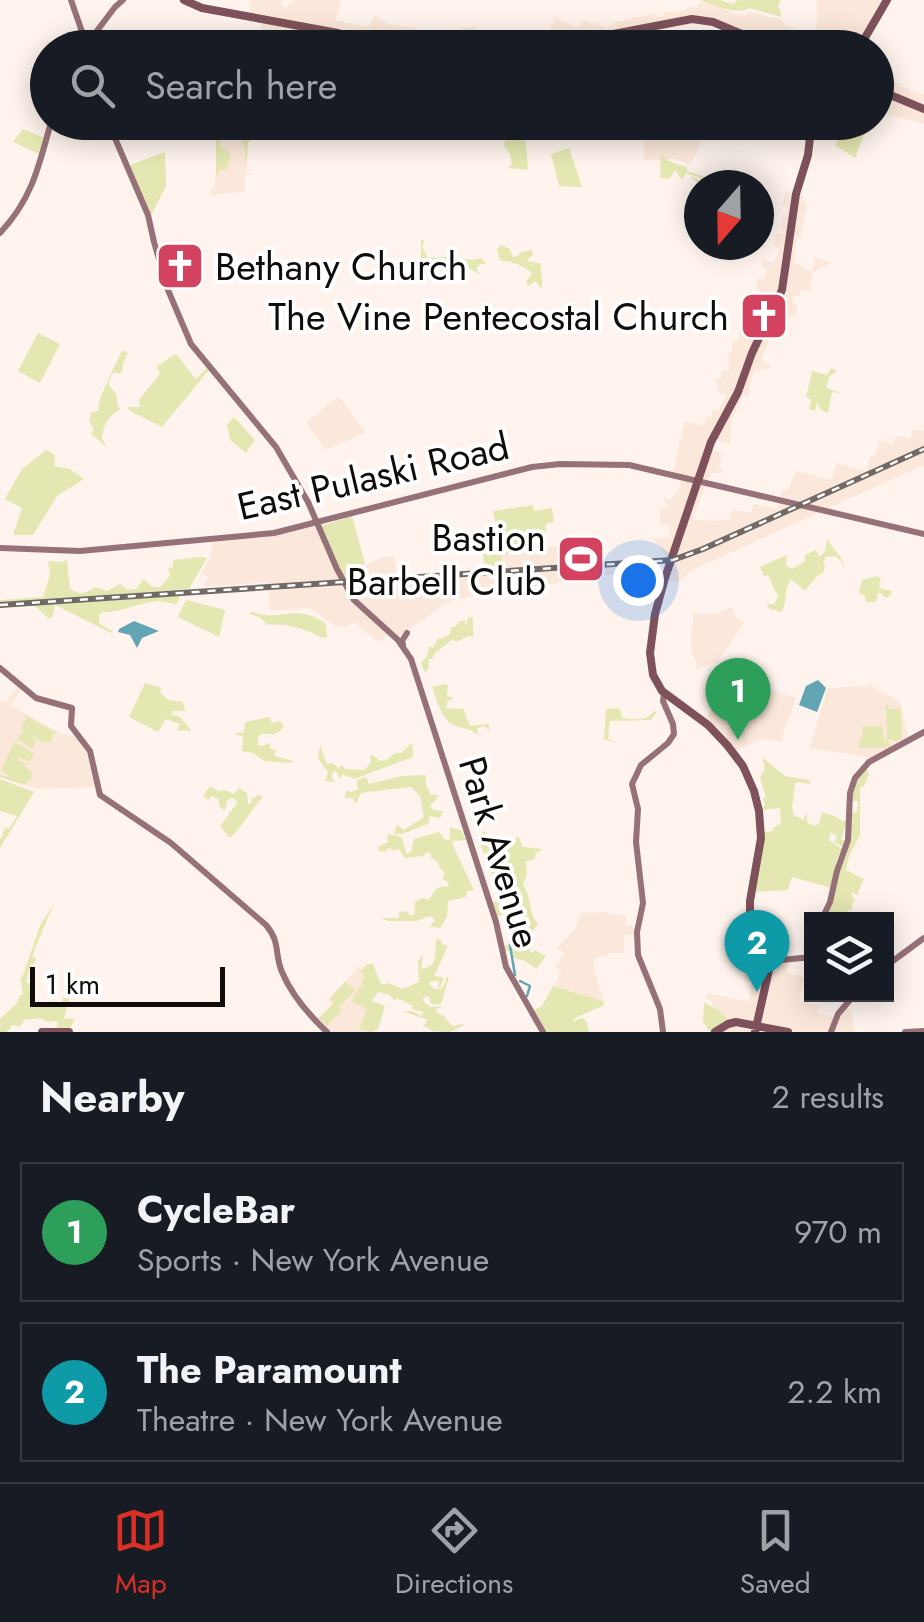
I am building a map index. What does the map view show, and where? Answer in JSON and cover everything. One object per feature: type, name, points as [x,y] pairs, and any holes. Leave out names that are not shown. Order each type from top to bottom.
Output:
[{"type":"main road","points":[[71,0],[81,30]]},
{"type":"main road","points":[[98,30],[123,0]]},
{"type":"main road","points":[[184,0],[202,8],[324,30]]},
{"type":"main road","points":[[871,30],[886,4]]},
{"type":"main road","points":[[632,30],[692,18],[732,30]]},
{"type":"main road","points":[[894,97],[924,108]]},
{"type":"main road","points":[[0,233],[22,206],[47,140]]},
{"type":"main road","name":"Park Avenue","points":[[116,140],[148,215],[168,290],[191,344],[272,442],[302,492],[354,600],[390,633],[411,663],[496,922],[505,965],[543,1032]]},
{"type":"main road","points":[[756,1029],[771,961],[750,914],[761,832],[758,808],[748,776],[735,754],[711,728],[664,693],[651,666],[655,614],[698,481],[712,442],[783,290],[796,194],[810,140]]},
{"type":"main road","points":[[629,465],[642,461]]},
{"type":"main road","name":"East Pulaski Road","points":[[0,548],[80,551],[262,534],[560,464],[629,465],[924,534]]},
{"type":"main road","points":[[381,627],[401,646],[408,633],[390,633]]},
{"type":"main road","points":[[0,668],[36,698],[72,708],[71,726],[90,751],[96,789],[171,843],[268,928],[277,941],[286,979],[327,1032]]},
{"type":"main road","points":[[663,1032],[660,1009],[638,954],[642,903],[636,842],[638,809],[632,784],[641,765],[673,738],[664,693]]},
{"type":"main road","points":[[826,912],[848,836],[850,793],[855,778],[870,762],[924,732]]},
{"type":"main road","points":[[894,960],[924,938]]},
{"type":"main road","points":[[771,961],[804,953]]},
{"type":"main road","points":[[832,1032],[838,1014],[848,1002]]},
{"type":"main road","points":[[716,1032],[731,1023],[788,1032]]},
{"type":"main road","points":[[906,1032],[924,1030]]},
{"type":"main road","points":[[42,1032],[69,1032]]},
{"type":"shaded area","points":[[251,0],[283,0],[282,6],[288,7],[289,3],[295,4],[293,0],[341,0],[335,20],[368,27],[376,15],[388,24],[416,30],[260,30],[262,21],[249,14]]},
{"type":"shaded area","points":[[817,0],[885,0],[866,30],[816,30]]},
{"type":"shaded area","points":[[699,2],[741,16],[751,12],[782,20],[798,30],[730,30],[694,20],[657,27],[658,30],[607,30],[612,23],[697,8]]},
{"type":"shaded area","points":[[553,16],[578,28],[584,20],[594,26],[597,22],[607,30],[551,30]]},
{"type":"shaded area","points":[[894,82],[924,95],[924,124],[894,116]]},
{"type":"shaded area","points":[[217,140],[248,140],[246,173],[256,173],[245,175],[244,192],[210,195],[215,188]]},
{"type":"shaded area","points":[[643,140],[702,140],[690,165],[675,159],[644,160]]},
{"type":"shaded area","points":[[786,190],[803,195],[802,200],[807,202],[801,238],[797,238],[794,262],[790,261],[810,271],[815,257],[831,263],[812,273],[810,291],[801,290],[799,297],[794,296],[796,314],[789,319],[779,318],[761,360],[770,365],[769,370],[755,371],[749,397],[743,396],[732,420],[730,444],[714,439],[709,450],[722,453],[718,467],[724,469],[722,473],[711,474],[693,517],[730,519],[732,509],[751,513],[754,504],[777,508],[796,471],[832,480],[836,463],[866,471],[879,440],[893,444],[896,436],[910,439],[913,429],[924,431],[924,465],[694,569],[681,580],[666,580],[668,558],[653,538],[670,538],[669,524],[660,524],[660,509],[668,508],[663,498],[672,500],[678,493],[682,477],[672,475],[685,421],[704,426],[713,410],[719,410],[727,394],[720,395],[715,379],[721,378],[721,371],[729,370],[732,341],[737,342],[741,330],[750,331],[756,319],[768,322],[777,303],[760,299],[761,291],[756,289],[758,278],[764,279],[767,269],[762,267],[763,260],[774,262],[777,255],[779,248],[774,242],[776,234],[782,234],[780,228],[787,208],[782,206]]},
{"type":"shaded area","points":[[339,396],[365,432],[326,450],[306,422]]},
{"type":"shaded area","points":[[315,526],[340,578],[382,557],[394,556],[397,575],[502,569],[500,555],[576,541],[580,556],[605,566],[614,565],[615,574],[456,599],[397,638],[389,632],[379,643],[354,622],[345,627],[335,626],[309,608],[270,611],[268,582],[203,587],[208,577],[201,573],[214,540]]},
{"type":"shaded area","points":[[732,607],[735,617],[744,623],[717,662],[698,669],[691,649],[693,613],[716,614]]},
{"type":"shaded area","points":[[730,676],[796,698],[780,742],[761,739],[735,751],[705,721]]},
{"type":"shaded area","points":[[870,683],[897,699],[908,737],[872,758],[809,748],[828,688]]},
{"type":"shaded area","points":[[18,687],[22,690],[10,705],[62,734],[76,737],[85,747],[96,787],[38,789],[0,777],[0,701],[5,702]]},
{"type":"shaded area","points":[[581,913],[627,916],[625,925],[636,927],[636,935],[624,935],[624,953],[608,953],[594,959],[603,1001],[555,986],[561,969],[555,967],[565,953],[556,949],[575,929]]},
{"type":"shaded area","points":[[762,950],[771,961],[789,960],[787,973],[804,977],[799,1001],[819,1005],[818,1013],[837,1017],[845,1007],[852,1013],[854,1032],[715,1032],[719,1011],[712,1007],[711,1000],[705,999],[707,993],[749,1002],[752,982],[744,980],[746,971],[754,971],[756,952]]},
{"type":"shaded area","points":[[359,966],[376,991],[370,1002],[378,1004],[370,1032],[328,1032],[316,1020],[331,1005],[328,1000]]},
{"type":"green space","points":[[700,0],[733,4],[738,0],[781,0],[778,5],[782,17],[750,8],[732,10]]},
{"type":"green space","points":[[23,129],[30,132],[30,140],[45,140],[41,155],[13,142]]},
{"type":"green space","points":[[216,140],[222,140],[220,146],[231,154],[227,169],[219,171],[216,177]]},
{"type":"green space","points":[[242,140],[251,140],[246,167]]},
{"type":"green space","points":[[505,140],[525,140],[528,170],[508,168],[512,164]]},
{"type":"green space","points":[[838,140],[862,140],[855,158],[835,145]]},
{"type":"green space","points":[[569,148],[582,187],[559,186],[551,154]]},
{"type":"green space","points":[[165,152],[166,186],[150,217],[130,165]]},
{"type":"green space","points":[[661,154],[668,161],[687,167],[682,180],[675,170],[669,179],[660,178]]},
{"type":"green space","points":[[421,239],[428,258],[445,257],[449,251],[452,257],[482,258],[486,264],[476,268],[480,274],[464,266],[421,260]]},
{"type":"green space","points":[[501,245],[510,249],[513,257],[532,250],[533,255],[526,261],[540,263],[542,289],[535,281],[528,286],[526,281],[532,274],[526,268],[500,260],[497,249]]},
{"type":"green space","points":[[38,333],[60,344],[40,383],[18,371]]},
{"type":"green space","points":[[122,350],[128,353],[122,373],[113,373],[108,384],[121,409],[110,417],[104,429],[102,439],[108,448],[91,434],[94,430],[89,421],[91,412],[98,411],[100,398]]},
{"type":"green space","points":[[176,354],[196,379],[209,370],[162,427],[127,407],[140,407],[139,400],[160,374],[157,366]]},
{"type":"green space","points":[[831,368],[837,371],[829,377],[826,388],[842,393],[832,392],[828,413],[817,403],[815,411],[809,409],[811,400],[806,397],[812,371],[827,375]]},
{"type":"green space","points":[[234,417],[255,440],[246,453],[230,440],[227,425]]},
{"type":"green space","points":[[46,450],[55,455],[54,466],[70,469],[84,479],[57,496],[33,535],[13,535],[22,508],[5,499],[22,469]]},
{"type":"green space","points":[[533,505],[534,511],[552,508],[554,522],[546,524],[545,539],[532,550],[501,555],[503,569],[486,571],[481,546],[499,541],[493,511]]},
{"type":"green space","points":[[352,516],[365,564],[344,576],[321,526]]},
{"type":"green space","points":[[828,539],[843,561],[844,571],[835,556],[826,557],[823,573],[805,591],[791,579],[781,612],[770,609],[766,604],[774,604],[778,597],[760,567],[787,555],[786,565],[792,569],[805,561],[805,555],[816,550],[819,557],[824,553]]},
{"type":"green space","points":[[207,558],[189,589],[0,603],[43,597],[50,575],[48,561],[67,560],[70,589],[83,593],[95,587],[107,591],[120,584],[128,590],[136,589],[144,579],[152,587],[160,587],[170,576],[168,568],[173,567],[173,560]]},
{"type":"green space","points":[[877,576],[881,579],[880,588],[892,591],[891,595],[885,598],[878,593],[876,602],[866,602],[859,593],[862,580]]},
{"type":"green space","points":[[176,593],[180,596],[176,605],[158,601],[103,612],[99,623],[111,633],[55,605],[52,618],[34,605],[0,608],[0,607]]},
{"type":"green space","points":[[186,600],[225,610],[219,637],[178,617]]},
{"type":"green space","points":[[251,611],[316,617],[326,624],[327,637],[289,626],[267,625]]},
{"type":"green space","points":[[468,617],[473,618],[473,637],[456,642],[453,639],[428,659],[425,673],[421,663],[429,646],[433,648],[438,638],[450,634],[458,622],[465,620],[466,628]]},
{"type":"green space","points":[[145,683],[162,688],[160,692],[168,700],[182,702],[186,711],[173,711],[172,715],[179,716],[192,731],[177,730],[180,724],[166,719],[158,732],[129,717]]},
{"type":"green space","points":[[448,686],[447,696],[454,698],[446,708],[463,709],[470,726],[489,724],[489,731],[485,726],[477,728],[478,735],[446,719],[432,687]]},
{"type":"green space","points":[[886,705],[889,709],[901,709],[902,738],[888,739],[891,747],[858,748],[863,738],[862,726],[882,726],[885,745]]},
{"type":"green space","points":[[618,708],[622,718],[640,719],[657,712],[651,720],[610,721],[608,738],[617,743],[604,739],[606,709]]},
{"type":"green space","points":[[24,715],[57,733],[52,741],[45,743],[30,736],[36,741],[32,748],[17,739],[27,719]]},
{"type":"green space","points":[[269,717],[272,723],[280,721],[284,726],[277,733],[261,734],[258,745],[270,743],[276,751],[274,756],[291,763],[264,761],[242,751],[243,736],[236,732],[244,733],[245,722]]},
{"type":"green space","points":[[14,742],[34,753],[29,762],[18,757],[32,772],[24,785],[0,777],[11,777],[1,771]]},
{"type":"green space","points":[[412,743],[413,757],[354,779],[342,774],[340,780],[333,771],[335,782],[325,781],[328,773],[318,758],[321,745],[327,764],[364,770],[371,763],[370,756],[387,760]]},
{"type":"green space","points":[[762,757],[785,776],[809,780],[811,784],[795,784],[794,815],[803,820],[807,812],[807,822],[814,826],[819,824],[822,812],[847,821],[841,839],[845,841],[843,847],[834,842],[837,836],[831,833],[829,840],[842,849],[832,888],[792,877],[788,890],[754,892],[763,832],[773,831],[781,823],[780,808],[761,810],[766,797],[760,778],[765,769]]},
{"type":"green space","points":[[866,767],[869,774],[860,787],[860,835],[846,870],[864,879],[857,895],[851,893],[855,902],[852,909],[826,912],[852,813],[857,812],[858,801],[852,801],[854,786]]},
{"type":"green space","points":[[426,775],[431,795],[438,795],[430,805],[433,810],[443,811],[440,818],[430,816],[428,824],[402,834],[394,834],[396,826],[404,830],[424,817],[420,796],[411,787],[366,792],[354,803],[353,798],[345,798],[346,790],[358,789],[357,780],[366,777],[369,784]]},
{"type":"green space","points":[[0,779],[34,792],[0,848],[2,833],[17,816],[0,811]]},
{"type":"green space","points":[[210,786],[234,794],[239,788],[247,793],[248,804],[252,798],[263,797],[230,838],[220,826],[237,803],[230,798],[225,811],[219,806],[219,799],[212,796],[208,800],[203,796]]},
{"type":"green space","points":[[450,827],[462,831],[466,840],[452,841],[474,890],[467,891],[466,897],[448,901],[447,917],[440,928],[430,926],[435,920],[430,916],[417,921],[381,918],[399,918],[399,912],[407,911],[414,915],[415,902],[429,900],[436,889],[449,883],[442,878],[445,873],[431,853],[405,858],[399,849],[379,851],[378,847],[388,842],[387,834],[402,837],[406,854],[411,852],[414,839],[439,832],[445,840],[450,839]]},
{"type":"green space","points":[[485,831],[495,852],[512,845],[511,840],[519,837],[523,847],[543,849],[535,854],[535,859],[526,861],[523,885],[538,924],[529,936],[530,951],[546,956],[537,969],[514,958],[513,950],[503,952],[502,946],[517,943],[517,926],[514,913],[496,916],[491,903],[501,899],[477,835]]},
{"type":"green space","points":[[54,903],[26,981],[32,989],[30,996],[39,1006],[51,1001],[62,1003],[66,988],[72,989],[64,1018],[75,1019],[68,1031],[56,1029],[56,1021],[39,1018],[24,1020],[20,1027],[12,1025],[7,1032],[0,1032],[0,1019],[23,994],[20,978],[40,926]]},
{"type":"green space","points":[[436,939],[448,946],[434,976],[444,978],[440,988],[439,981],[429,984],[441,989],[449,977],[441,1004],[431,1004],[426,996],[422,1000],[430,1007],[443,1006],[436,1012],[452,1026],[463,1026],[449,1032],[432,1031],[423,1027],[428,1020],[402,1011],[421,1016],[424,1012],[378,992],[372,1001],[385,1006],[378,1029],[359,1029],[367,1009],[352,1001],[359,987],[364,987],[361,971],[367,964],[373,964],[383,985],[389,983],[402,989],[419,982],[418,962],[423,954],[421,969],[434,962]]},
{"type":"green space","points":[[345,982],[355,990],[327,1026],[319,1018],[334,1003],[330,998]]},
{"type":"green space","points":[[553,986],[603,1001],[604,1005],[573,1019],[583,1018],[589,1032],[545,1032],[532,1011],[542,1006]]},
{"type":"green space","points":[[704,1002],[731,1022],[709,1031],[703,1021]]},
{"type":"water","points":[[134,621],[159,631],[142,638],[137,648],[130,635],[118,632]]},
{"type":"water","points":[[818,680],[826,688],[817,712],[799,705],[806,686]]},
{"type":"waterway","points":[[510,943],[511,934]]},
{"type":"waterway","points":[[510,945],[515,975]]},
{"type":"waterway","points":[[520,981],[530,986],[527,996]]},
{"type":"railway","points":[[0,605],[673,560],[924,449]]},
{"type":"place","name":"Bethany Church","points":[[180,266]]},
{"type":"place","name":"The Vine Pentecostal Church","points":[[764,316]]},
{"type":"place","name":"Bastion Barbell Club","points":[[581,559]]},
{"type":"place","name":"CycleBar","points":[[738,740]]},
{"type":"place","name":"The Paramount","points":[[757,992]]}]
